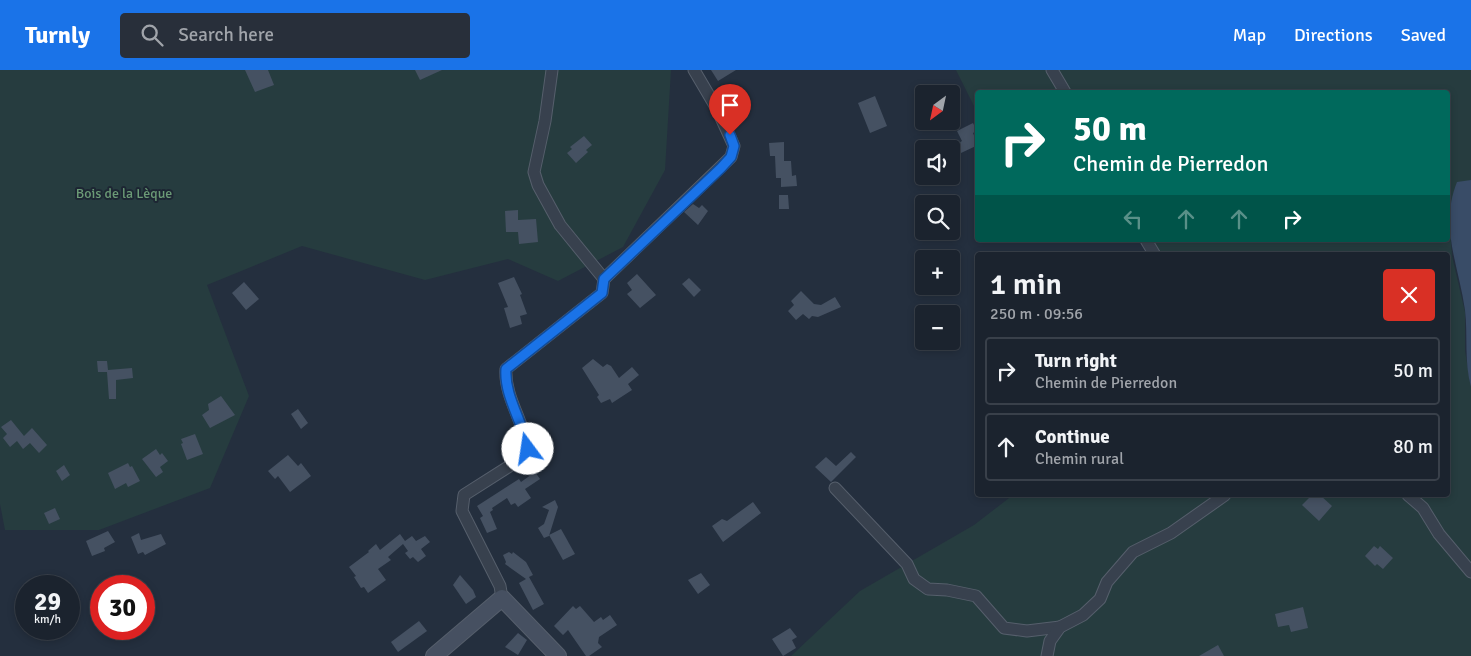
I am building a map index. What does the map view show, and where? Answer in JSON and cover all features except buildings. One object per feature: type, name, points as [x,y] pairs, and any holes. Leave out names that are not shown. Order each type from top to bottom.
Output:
[{"type":"street","points":[[552,70],[545,120],[534,172],[538,185],[560,225],[604,279]]},
{"type":"street","points":[[558,656],[508,602],[502,598],[500,586],[462,511],[464,495],[519,460],[528,449],[526,435],[505,381],[506,369],[602,293],[604,279],[731,157],[734,146],[717,109],[694,70]]},
{"type":"street","points":[[1052,70],[1064,90]]},
{"type":"street","points":[[835,488],[907,564],[914,579],[928,589],[947,590],[976,596],[1004,628],[1026,631],[1060,627],[1083,615],[1100,599],[1106,582],[1133,552],[1171,533],[1222,497]]},
{"type":"street","points":[[1410,497],[1422,508],[1438,534],[1471,572]]},
{"type":"street","points":[[434,656],[502,598]]},
{"type":"street","points":[[1048,656],[1050,641],[1060,627]]},
{"type":"green space","name":"Bois de la Lèque","points":[[0,70],[671,70],[665,170],[623,247],[558,281],[508,259],[425,280],[302,246],[207,285],[249,396],[210,488],[99,530],[5,530],[0,504]]},
{"type":"green space","points":[[956,70],[1471,70],[1471,180],[1450,228],[1450,90],[975,90],[975,108]]},
{"type":"green space","points":[[1450,228],[1452,256],[1465,312],[1465,351],[1471,387],[1471,656],[791,656],[860,591],[974,525],[1010,497],[1450,497],[1450,252],[1156,252],[1144,242],[1450,242]]},
{"type":"water","points":[[1471,180],[1471,387],[1468,368],[1465,310],[1452,246],[1450,215],[1457,182]]},
{"type":"route","points":[[528,449],[526,435],[505,381],[506,369],[602,293],[604,279],[731,157],[734,146],[730,135]]}]
